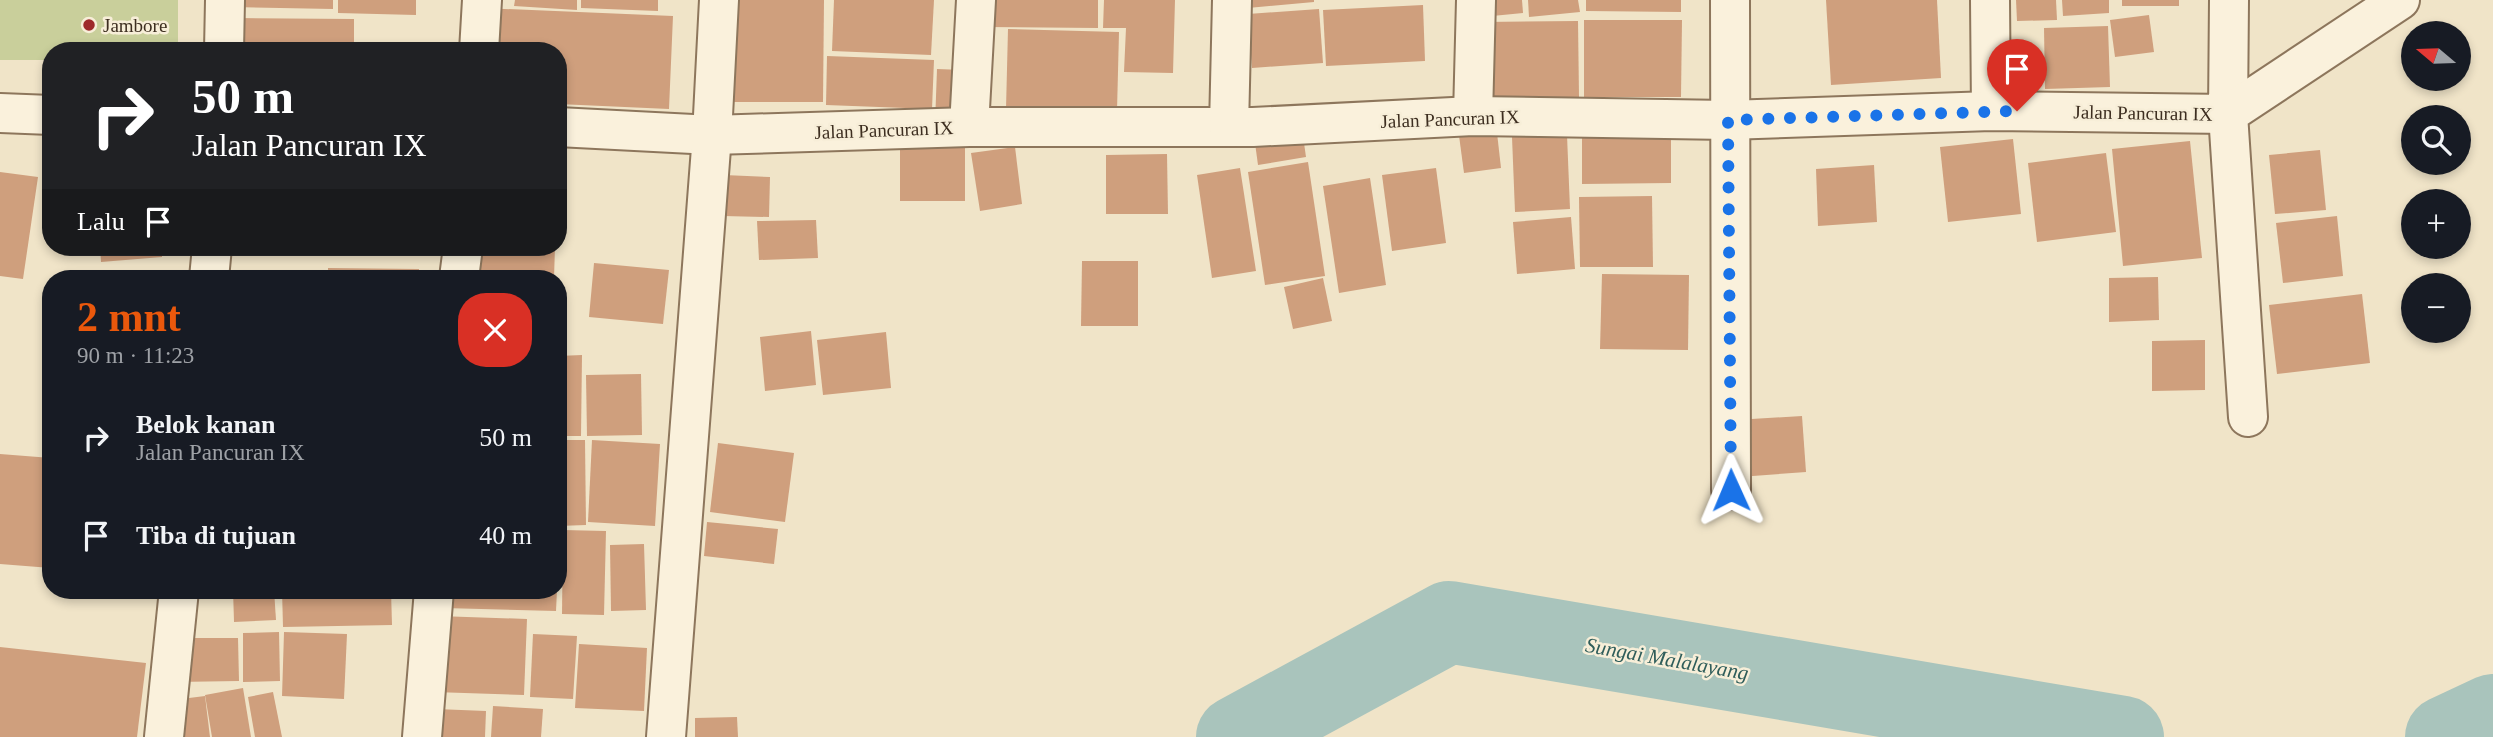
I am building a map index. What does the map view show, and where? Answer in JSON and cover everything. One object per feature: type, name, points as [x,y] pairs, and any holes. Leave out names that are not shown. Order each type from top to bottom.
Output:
[{"type":"street","points":[[224,42],[225,0]]},
{"type":"street","points":[[480,42],[482,0]]},
{"type":"street","points":[[666,737],[712,135],[719,0]]},
{"type":"street","points":[[970,127],[976,0]]},
{"type":"street","points":[[1229,127],[1232,0]]},
{"type":"street","points":[[1474,116],[1476,0]]},
{"type":"street","points":[[1730,0],[1728,120],[1731,490]]},
{"type":"street","points":[[1990,0],[1991,111]]},
{"type":"street","name":"Jalan Pancuran IX","points":[[567,127],[712,135],[970,127],[1229,127],[1474,116],[1728,120],[1991,111],[2228,114],[2229,0]]},
{"type":"street","points":[[2248,417],[2228,114],[2400,0]]},
{"type":"street","points":[[0,113],[42,115]]},
{"type":"street","points":[[164,737],[177,599]]},
{"type":"street","points":[[422,737],[432,599]]},
{"type":"green space","name":"Jambore","points":[[0,0],[178,0],[178,42],[42,42],[42,60],[0,60]]},
{"type":"building","points":[[232,0],[333,0],[333,9],[232,7]]},
{"type":"building","points":[[338,0],[416,0],[416,15],[338,13]]},
{"type":"building","points":[[515,0],[577,0],[577,10],[514,6]]},
{"type":"building","points":[[581,0],[658,0],[658,11],[581,8]]},
{"type":"building","points":[[725,0],[824,0],[823,102],[725,102]]},
{"type":"building","points":[[834,0],[934,0],[931,55],[832,51]]},
{"type":"building","points":[[985,0],[1098,0],[1098,28],[984,27]]},
{"type":"building","points":[[1104,0],[1175,0],[1173,73],[1124,72],[1126,28],[1103,28]]},
{"type":"building","points":[[1248,0],[1314,0],[1314,2],[1248,8]]},
{"type":"building","points":[[1481,0],[1522,0],[1523,13],[1482,17]]},
{"type":"building","points":[[1528,0],[1578,0],[1580,12],[1529,17]]},
{"type":"building","points":[[1586,0],[1681,0],[1681,12],[1586,11]]},
{"type":"building","points":[[1826,0],[1937,0],[1941,78],[1831,85]]},
{"type":"building","points":[[2016,0],[2056,0],[2057,20],[2017,21]]},
{"type":"building","points":[[2062,0],[2109,0],[2109,13],[2063,16]]},
{"type":"building","points":[[2122,0],[2179,0],[2179,6],[2122,6]]},
{"type":"building","points":[[1423,5],[1425,61],[1326,66],[1323,10]]},
{"type":"building","points":[[482,8],[673,16],[669,109],[567,104],[567,42],[480,42]]},
{"type":"building","points":[[1319,9],[1323,63],[1252,68],[1248,14]]},
{"type":"building","points":[[2149,15],[2154,52],[2115,57],[2110,20]]},
{"type":"building","points":[[239,18],[354,19],[354,42],[239,42]]},
{"type":"building","points":[[1584,20],[1682,20],[1681,97],[1584,97]]},
{"type":"building","points":[[1578,21],[1579,97],[1484,98],[1483,22]]},
{"type":"building","points":[[2108,26],[2110,87],[2045,89],[2044,28]]},
{"type":"building","points":[[1008,29],[1119,32],[1117,111],[1006,109]]},
{"type":"building","points":[[827,56],[934,60],[932,109],[826,105]]},
{"type":"building","points":[[937,69],[963,70],[961,124],[935,124]]},
{"type":"building","points":[[1496,124],[1501,168],[1464,173],[1458,128]]},
{"type":"building","points":[[1671,129],[1671,183],[1582,184],[1582,130]]},
{"type":"building","points":[[1567,135],[1570,209],[1515,212],[1512,137]]},
{"type":"building","points":[[1303,136],[1306,157],[1258,165],[1255,143]]},
{"type":"building","points":[[2013,139],[2021,214],[1948,222],[1940,147]]},
{"type":"building","points":[[2190,141],[2202,258],[2123,266],[2112,149]]},
{"type":"building","points":[[900,145],[965,145],[965,201],[900,201]]},
{"type":"building","points":[[1015,147],[1022,204],[980,211],[971,153]]},
{"type":"building","points":[[2320,150],[2326,210],[2275,214],[2269,155]]},
{"type":"building","points":[[2106,153],[2116,232],[2037,242],[2028,163]]},
{"type":"building","points":[[1167,154],[1168,214],[1106,214],[1106,155]]},
{"type":"building","points":[[1308,162],[1325,276],[1265,285],[1248,172]]},
{"type":"building","points":[[1874,165],[1877,222],[1818,226],[1816,169]]},
{"type":"building","points":[[1240,168],[1256,271],[1212,278],[1197,175]]},
{"type":"building","points":[[1436,168],[1446,243],[1392,251],[1382,175]]},
{"type":"building","points":[[0,172],[38,177],[23,279],[0,276]]},
{"type":"building","points":[[724,175],[770,177],[769,217],[723,216]]},
{"type":"building","points":[[1370,178],[1386,285],[1339,293],[1323,186]]},
{"type":"building","points":[[1652,196],[1653,267],[1580,267],[1579,197]]},
{"type":"building","points":[[2337,216],[2343,276],[2283,283],[2276,223]]},
{"type":"building","points":[[1571,217],[1575,269],[1517,274],[1513,222]]},
{"type":"building","points":[[816,220],[818,258],[759,260],[757,221]]},
{"type":"building","points":[[101,256],[162,256],[162,257],[101,262]]},
{"type":"building","points":[[470,256],[555,256],[554,270],[469,270]]},
{"type":"building","points":[[1082,261],[1138,261],[1138,326],[1081,326]]},
{"type":"building","points":[[594,263],[669,270],[663,324],[589,317]]},
{"type":"building","points":[[328,268],[419,269],[419,270]]},
{"type":"building","points":[[1602,274],[1689,275],[1688,350],[1600,349]]},
{"type":"building","points":[[2158,277],[2159,320],[2109,322],[2109,278]]},
{"type":"building","points":[[1323,278],[1332,321],[1293,329],[1284,287]]},
{"type":"building","points":[[2362,294],[2370,363],[2277,374],[2269,305]]},
{"type":"building","points":[[811,331],[816,385],[765,391],[760,337]]},
{"type":"building","points":[[886,332],[891,388],[823,395],[817,340]]},
{"type":"building","points":[[2205,340],[2205,390],[2152,391],[2152,341]]},
{"type":"building","points":[[582,355],[581,436],[567,436],[567,356]]},
{"type":"building","points":[[641,374],[642,435],[587,436],[586,375]]},
{"type":"building","points":[[1802,416],[1806,472],[1739,477],[1735,420]]},
{"type":"building","points":[[567,440],[585,440],[586,525],[567,526]]},
{"type":"building","points":[[592,440],[660,444],[655,526],[588,522]]},
{"type":"building","points":[[718,443],[794,453],[785,522],[710,512]]},
{"type":"building","points":[[0,454],[42,457],[42,567],[0,564]]},
{"type":"building","points":[[707,522],[778,529],[774,564],[704,556]]},
{"type":"building","points":[[567,530],[606,531],[604,615],[562,614],[562,599],[567,599]]},
{"type":"building","points":[[644,544],[646,610],[611,611],[610,545]]},
{"type":"building","points":[[233,599],[275,599],[276,620],[234,622]]},
{"type":"building","points":[[282,599],[391,599],[392,625],[283,627]]},
{"type":"building","points":[[444,599],[557,599],[556,611],[443,608]]},
{"type":"building","points":[[438,616],[527,619],[524,695],[434,692]]},
{"type":"building","points":[[279,632],[280,681],[243,682],[243,633]]},
{"type":"building","points":[[284,632],[347,634],[344,699],[282,696]]},
{"type":"building","points":[[533,634],[577,636],[573,699],[530,697]]},
{"type":"building","points":[[176,638],[238,638],[239,681],[176,682]]},
{"type":"building","points":[[579,644],[647,648],[644,711],[575,708]]},
{"type":"building","points":[[0,647],[146,663],[137,737],[0,737]]},
{"type":"building","points":[[243,688],[251,737],[212,737],[205,695]]},
{"type":"building","points":[[273,692],[282,737],[255,737],[248,697]]},
{"type":"building","points":[[205,696],[210,737],[177,737],[173,700]]},
{"type":"building","points":[[493,706],[543,709],[541,737],[491,737]]},
{"type":"building","points":[[436,709],[486,711],[485,737],[435,737]]},
{"type":"building","points":[[737,717],[738,737],[695,737],[695,718]]},
{"type":"waterway","name":"Sungai Malalayang","points":[[1237,737],[1449,622],[2123,737]]},
{"type":"waterway","name":"Sungai Malalayang","points":[[2446,737],[2493,715]]},
{"type":"place","name":"Jambore","points":[[89,25]]},
{"type":"route","points":[[1731,490],[1728,120],[2017,111]]}]
